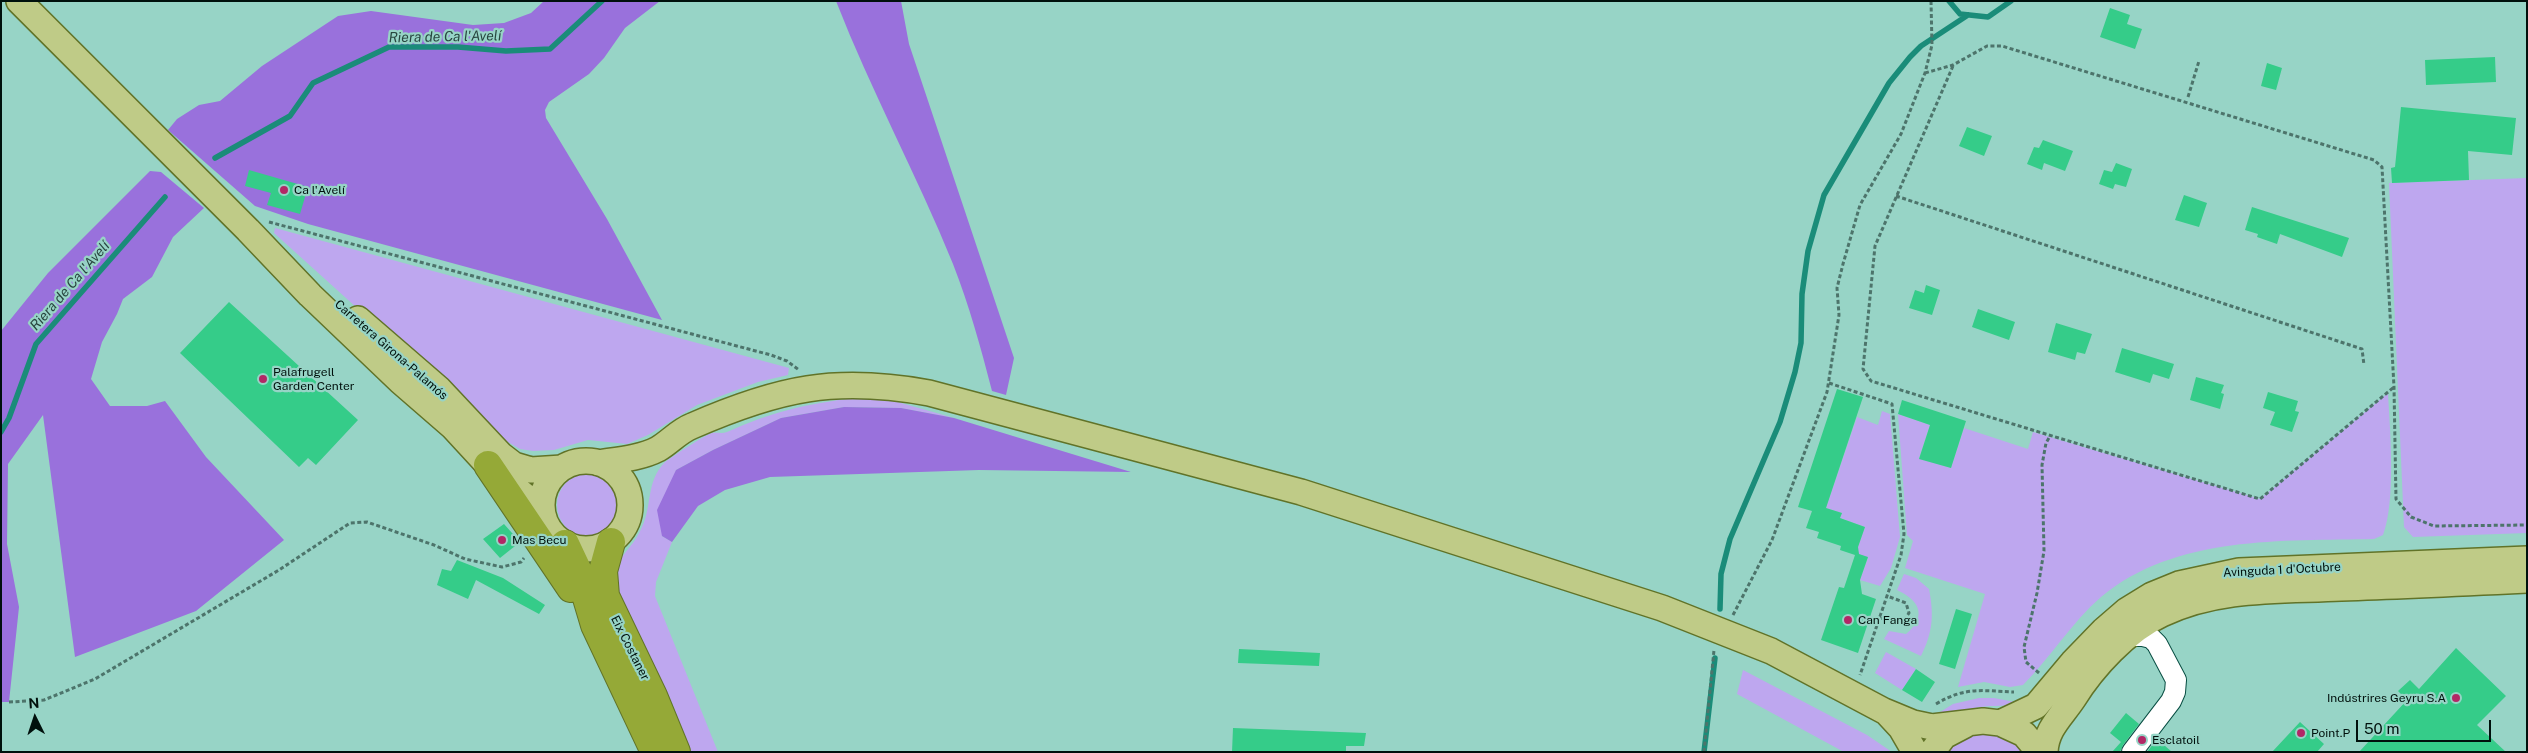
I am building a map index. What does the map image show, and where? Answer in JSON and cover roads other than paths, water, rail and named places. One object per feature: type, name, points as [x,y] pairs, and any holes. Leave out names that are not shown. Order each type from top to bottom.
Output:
[{"type":"highway","points":[[488,464],[595,625]]},
{"type":"highway","name":"Eix Costaner","points":[[611,542],[603,570],[605,596],[653,696],[676,752]]},
{"type":"highway","name":"Eix Costaner","points":[[565,544],[581,578],[595,625],[655,752]]},
{"type":"main road","points":[[19,1],[244,226]]},
{"type":"main road","name":"Carretera Girona-Palamós","points":[[244,226],[310,295],[453,427],[488,464],[525,496],[542,504]]},
{"type":"main road","name":"Carretera Girona-Palamós","points":[[244,226],[342,306],[439,390],[501,456],[514,465],[532,470],[562,468]]},
{"type":"main road","points":[[657,450],[598,462],[573,463],[562,468],[552,478],[545,490],[542,504],[543,516],[548,527],[565,544],[581,549],[597,548],[611,542],[626,524],[631,503],[642,473],[657,450],[688,427],[728,410],[773,395],[814,387],[859,384],[889,386],[929,393],[1301,492],[1662,608],[1771,651],[1884,710],[1913,723],[1932,727],[1983,721],[2000,723],[2024,734],[2039,752]]},
{"type":"main road","points":[[598,462],[611,468],[621,478],[628,490],[631,503]]},
{"type":"main road","name":"Avinguda 1 d'Octubre","points":[[2000,723],[2036,706],[2073,662],[2104,630],[2126,611],[2152,595],[2179,584],[2238,571],[2527,559]]},
{"type":"main road","name":"Avinguda 1 d'Octubre","points":[[2045,752],[2051,728],[2090,676],[2129,636],[2161,614],[2214,596],[2241,592],[2527,580]]},
{"type":"main road","points":[[1884,710],[1901,728],[1915,752]]},
{"type":"main road","points":[[1932,752],[1944,736],[1967,724]]},
{"type":"lane","points":[[2129,636],[2151,638],[2176,680],[2172,701],[2132,752]]},
{"type":"waterway","name":"Riera de Ca l'Avelí","points":[[215,158],[290,116],[313,83],[389,47],[458,47],[506,51],[550,49],[602,1]]},
{"type":"waterway","name":"Riera de Ca l'Avelí","points":[[1949,1],[1960,14],[1988,17],[2011,1]]},
{"type":"waterway","points":[[1720,609],[1721,574],[1730,539],[1780,422],[1795,372],[1801,343],[1802,294],[1808,251],[1824,195],[1889,83],[1921,46],[1968,15]]},
{"type":"waterway","name":"Riera de Ca l'Avelí","points":[[1,432],[9,418],[36,344],[165,197]]},
{"type":"waterway","points":[[1704,752],[1715,658]]},
{"type":"place","name":"Ca l'Avelí","points":[[284,190]]},
{"type":"place","name":"Palafrugell Garden Center","points":[[263,379]]},
{"type":"place","name":"Mas Becu","points":[[502,540]]},
{"type":"place","name":"Can Fanga","points":[[1848,620]]},
{"type":"place","name":"Indústrires Geyru S.A","points":[[2456,698]]},
{"type":"place","name":"Point.P","points":[[2301,733]]},
{"type":"place","name":"Esclatoil","points":[[2142,740]]}]
